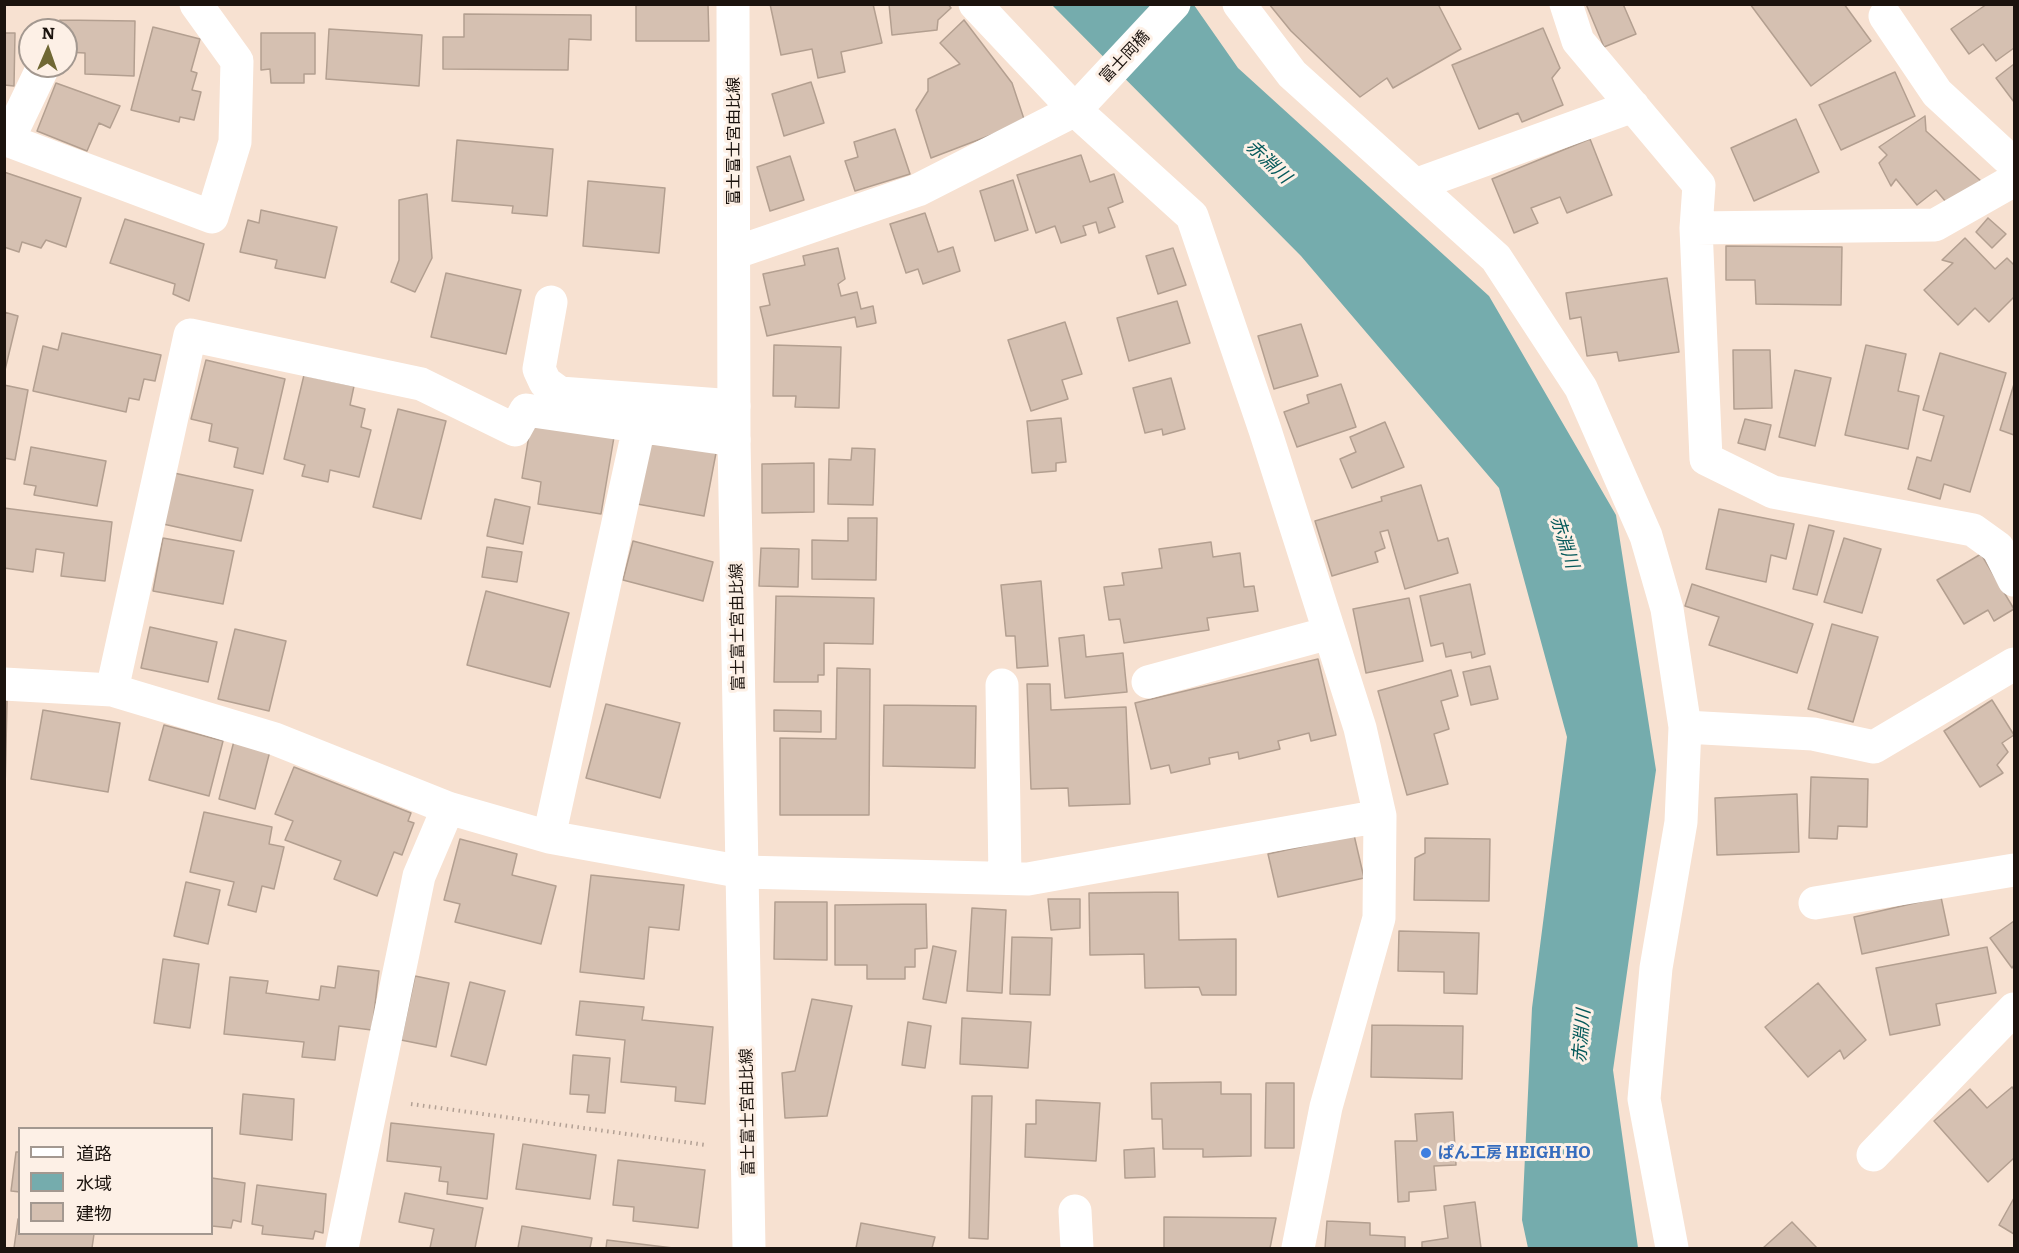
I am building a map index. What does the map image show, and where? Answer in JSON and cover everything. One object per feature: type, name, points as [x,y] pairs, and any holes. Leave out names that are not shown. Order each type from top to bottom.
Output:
[{"type":"street","points":[[37,78],[6,140],[212,217],[235,142],[237,61],[196,4]]},
{"type":"street","name":"富士富士宮由比線","points":[[733,4],[734,440],[749,1151],[749,1248]]},
{"type":"street","points":[[975,4],[1075,110],[1192,216],[1265,430],[1360,728],[1380,816],[1379,918],[1326,1107],[1298,1248]]},
{"type":"street","name":"富士岡橋","points":[[734,253],[918,190],[1075,110],[1174,4]]},
{"type":"street","points":[[1239,4],[1292,74],[1496,258],[1581,388],[1646,536],[1667,609],[1685,727],[1681,822],[1656,968],[1644,1100],[1672,1248]]},
{"type":"street","points":[[1566,4],[1578,41],[1699,185],[1696,228],[1706,459],[1773,492],[1973,530],[1998,548],[2014,580]]},
{"type":"street","points":[[1885,16],[1937,93],[2014,164]]},
{"type":"street","points":[[1415,185],[1633,106]]},
{"type":"street","points":[[1696,228],[1935,225],[2014,180]]},
{"type":"street","points":[[552,302],[539,369],[545,382],[560,393],[734,406]]},
{"type":"street","points":[[112,690],[190,335],[421,384],[515,430],[526,410],[734,440]]},
{"type":"street","points":[[549,837],[639,427]]},
{"type":"street","points":[[1149,682],[1329,633]]},
{"type":"street","points":[[1685,727],[1813,734],[1874,747],[2014,664]]},
{"type":"street","points":[[4,684],[112,690],[275,739],[448,808],[549,837],[742,872],[1028,879],[1380,816]]},
{"type":"street","points":[[1002,685],[1005,878]]},
{"type":"street","points":[[342,1248],[419,876],[448,808]]},
{"type":"street","points":[[1815,903],[2014,870]]},
{"type":"street","points":[[1873,1155],[2014,1009]]},
{"type":"street","points":[[1075,1211],[1077,1248]]},
{"type":"path","points":[[372,1099],[749,1151]]},
{"type":"water","name":"赤淵川","points":[[1052,5],[1194,5],[1238,68],[1489,296],[1616,515],[1656,770],[1613,1070],[1638,1248],[1528,1248],[1522,1220],[1532,1008],[1567,737],[1499,488],[1301,256]]},
{"type":"building","points":[[636,4],[708,4],[709,41],[636,41]]},
{"type":"building","points":[[770,4],[873,4],[882,43],[841,52],[845,72],[818,78],[812,49],[781,55]]},
{"type":"building","points":[[889,4],[948,4],[951,8],[938,20],[937,30],[892,35]]},
{"type":"building","points":[[1269,4],[1438,4],[1461,49],[1393,88],[1387,78],[1360,97],[1291,31]]},
{"type":"building","points":[[1586,4],[1623,4],[1636,34],[1604,47]]},
{"type":"building","points":[[1750,4],[1844,4],[1871,41],[1811,86]]},
{"type":"building","points":[[1987,4],[2014,4],[2014,48],[1996,61],[1983,44],[1969,54],[1951,29]]},
{"type":"building","points":[[464,14],[591,15],[591,40],[569,39],[568,70],[443,69],[443,37],[464,37]]},
{"type":"building","points":[[78,20],[135,21],[134,76],[85,74],[85,53],[78,53]]},
{"type":"building","points":[[964,20],[1012,83],[1025,122],[931,158],[916,110],[928,91],[928,79],[960,64],[940,43]]},
{"type":"building","points":[[153,27],[200,39],[191,71],[197,73],[192,90],[201,92],[194,120],[180,117],[179,122],[131,110]]},
{"type":"building","points":[[1543,28],[1560,68],[1552,78],[1563,105],[1522,122],[1518,113],[1479,129],[1452,65]]},
{"type":"building","points":[[329,29],[422,35],[419,86],[326,79]]},
{"type":"building","points":[[4,33],[15,33],[14,86],[4,85]]},
{"type":"building","points":[[261,33],[315,33],[315,74],[304,74],[304,83],[271,83],[270,69],[261,70]]},
{"type":"building","points":[[2014,64],[2014,102],[1996,78]]},
{"type":"building","points":[[1895,72],[1915,116],[1841,150],[1819,105]]},
{"type":"building","points":[[811,82],[824,123],[784,136],[772,94]]},
{"type":"building","points":[[56,83],[120,106],[110,128],[99,123],[87,151],[37,131]]},
{"type":"building","points":[[1925,116],[1926,131],[1982,182],[1946,202],[1936,190],[1917,205],[1896,179],[1891,186],[1879,163],[1887,155],[1879,147]]},
{"type":"building","points":[[1796,119],[1819,172],[1754,201],[1731,148]]},
{"type":"building","points":[[895,129],[910,174],[855,191],[845,161],[858,157],[854,142]]},
{"type":"building","points":[[1590,139],[1612,195],[1567,213],[1560,197],[1531,208],[1538,223],[1514,233],[1492,179]]},
{"type":"building","points":[[457,140],[553,149],[547,216],[512,213],[513,206],[452,201]]},
{"type":"building","points":[[1081,155],[1090,182],[1114,174],[1123,202],[1108,208],[1115,227],[1099,233],[1096,222],[1083,226],[1086,235],[1061,243],[1055,226],[1036,233],[1017,175]]},
{"type":"building","points":[[790,156],[804,200],[770,211],[757,167]]},
{"type":"building","points":[[4,172],[81,198],[66,247],[46,240],[41,248],[22,242],[19,252],[4,247]]},
{"type":"building","points":[[1013,180],[1028,230],[995,241],[980,191]]},
{"type":"building","points":[[588,181],[665,188],[659,253],[583,246]]},
{"type":"building","points":[[427,194],[432,258],[415,292],[391,282],[399,260],[399,200]]},
{"type":"building","points":[[261,210],[337,227],[325,278],[275,268],[277,260],[240,252],[248,220],[259,223]]},
{"type":"building","points":[[925,213],[938,252],[953,247],[960,271],[923,284],[918,269],[906,273],[890,224]]},
{"type":"building","points":[[1988,218],[2006,234],[1992,248],[1976,232]]},
{"type":"building","points":[[125,219],[204,244],[189,301],[173,294],[175,284],[110,263]]},
{"type":"building","points":[[1965,238],[1995,269],[2007,258],[2014,265],[2014,297],[1989,322],[1975,308],[1958,325],[1924,290],[1953,263],[1942,260]]},
{"type":"building","points":[[1726,246],[1842,247],[1841,305],[1756,304],[1755,280],[1726,280]]},
{"type":"building","points":[[838,248],[845,279],[838,284],[841,296],[857,292],[861,309],[873,306],[876,323],[857,327],[855,317],[767,336],[760,307],[770,305],[763,274],[805,265],[803,256]]},
{"type":"building","points":[[1173,248],[1186,285],[1158,294],[1146,256]]},
{"type":"building","points":[[446,273],[521,290],[506,354],[431,337]]},
{"type":"building","points":[[1667,278],[1679,352],[1619,361],[1617,352],[1587,356],[1581,317],[1570,319],[1566,293]]},
{"type":"building","points":[[1177,301],[1190,343],[1129,361],[1117,318]]},
{"type":"building","points":[[4,312],[18,316],[5,370],[4,370]]},
{"type":"building","points":[[1065,322],[1082,374],[1062,380],[1068,399],[1031,411],[1008,340]]},
{"type":"building","points":[[1301,324],[1318,376],[1274,389],[1258,336]]},
{"type":"building","points":[[62,333],[161,355],[155,381],[144,379],[139,400],[129,398],[126,412],[33,391],[43,346],[58,350]]},
{"type":"building","points":[[774,345],[841,347],[839,408],[795,407],[796,396],[773,396]]},
{"type":"building","points":[[1866,345],[1906,354],[1898,391],[1919,396],[1908,449],[1845,435]]},
{"type":"building","points":[[1733,350],[1770,350],[1772,408],[1734,409]]},
{"type":"building","points":[[1940,353],[2006,373],[1970,492],[1944,484],[1940,499],[1908,489],[1917,457],[1931,461],[1944,416],[1923,410]]},
{"type":"building","points":[[206,360],[285,379],[263,474],[234,467],[238,448],[209,441],[212,424],[191,419]]},
{"type":"building","points":[[1795,370],[1831,378],[1815,446],[1779,437]]},
{"type":"building","points":[[304,375],[354,386],[350,405],[365,409],[361,427],[371,430],[359,477],[330,470],[328,482],[302,476],[305,465],[284,459]]},
{"type":"building","points":[[1171,378],[1185,429],[1163,435],[1162,429],[1145,433],[1133,388]]},
{"type":"building","points":[[1341,384],[1356,427],[1297,447],[1284,412],[1309,403],[1307,395]]},
{"type":"building","points":[[2014,384],[2014,435],[2000,430]]},
{"type":"building","points":[[4,385],[28,390],[15,460],[4,458]]},
{"type":"building","points":[[398,409],[446,421],[421,519],[373,507]]},
{"type":"building","points":[[1061,418],[1066,462],[1056,463],[1056,471],[1032,473],[1027,421]]},
{"type":"building","points":[[1745,419],[1771,425],[1765,450],[1738,443]]},
{"type":"building","points":[[1385,422],[1404,467],[1352,488],[1340,459],[1356,452],[1350,437]]},
{"type":"building","points":[[531,423],[614,437],[601,514],[538,504],[541,482],[522,478]]},
{"type":"building","points":[[649,440],[716,453],[704,516],[637,504]]},
{"type":"building","points":[[31,447],[106,461],[97,506],[34,495],[36,486],[24,484]]},
{"type":"building","points":[[852,448],[875,449],[873,505],[828,504],[829,459],[851,460]]},
{"type":"building","points":[[814,463],[814,512],[762,513],[762,464]]},
{"type":"building","points":[[174,473],[253,490],[241,541],[163,524]]},
{"type":"building","points":[[1421,485],[1438,541],[1448,538],[1458,573],[1405,589],[1388,530],[1380,532],[1385,548],[1375,552],[1378,562],[1332,576],[1315,521],[1382,501],[1381,497]]},
{"type":"building","points":[[495,499],[530,507],[523,544],[487,536]]},
{"type":"building","points":[[4,508],[112,522],[105,581],[61,576],[64,553],[36,549],[33,572],[4,568]]},
{"type":"building","points":[[1719,509],[1794,524],[1786,559],[1771,555],[1766,582],[1706,569]]},
{"type":"building","points":[[848,518],[877,518],[876,580],[812,579],[812,540],[848,541]]},
{"type":"building","points":[[1809,525],[1834,531],[1817,595],[1793,589]]},
{"type":"building","points":[[163,538],[234,551],[223,604],[153,591]]},
{"type":"building","points":[[1844,538],[1881,549],[1862,613],[1824,602]]},
{"type":"building","points":[[633,541],[713,562],[703,601],[623,580]]},
{"type":"building","points":[[1211,542],[1213,557],[1240,553],[1244,587],[1254,586],[1258,611],[1207,618],[1209,630],[1124,643],[1120,619],[1109,620],[1104,587],[1124,585],[1122,573],[1162,568],[1159,549]]},
{"type":"building","points":[[487,547],[522,552],[517,582],[482,577]]},
{"type":"building","points":[[761,548],[799,549],[798,587],[759,586]]},
{"type":"building","points":[[1981,554],[2014,609],[1994,621],[1988,610],[1964,624],[1937,580]]},
{"type":"building","points":[[1041,581],[1048,666],[1017,668],[1015,636],[1006,636],[1001,585]]},
{"type":"building","points":[[1470,584],[1485,654],[1472,658],[1471,652],[1446,657],[1443,643],[1431,646],[1420,596]]},
{"type":"building","points":[[1692,584],[1813,624],[1797,673],[1709,645],[1719,617],[1685,606]]},
{"type":"building","points":[[486,591],[569,613],[550,687],[467,665]]},
{"type":"building","points":[[776,596],[874,598],[873,644],[824,643],[824,675],[818,675],[818,682],[774,682]]},
{"type":"building","points":[[1409,598],[1423,661],[1366,673],[1353,609]]},
{"type":"building","points":[[1832,624],[1878,637],[1853,722],[1808,709]]},
{"type":"building","points":[[150,627],[217,642],[208,682],[141,668]]},
{"type":"building","points":[[235,629],[286,641],[269,711],[218,699]]},
{"type":"building","points":[[1084,635],[1086,657],[1123,653],[1127,692],[1065,698],[1059,638]]},
{"type":"building","points":[[1318,659],[1336,735],[1311,741],[1309,733],[1278,741],[1280,749],[1239,759],[1238,752],[1209,758],[1210,764],[1171,773],[1169,765],[1151,769],[1135,703]]},
{"type":"building","points":[[1490,666],[1498,699],[1471,705],[1463,672]]},
{"type":"building","points":[[837,668],[870,669],[869,815],[780,815],[780,738],[836,739]]},
{"type":"building","points":[[1451,670],[1458,696],[1441,701],[1449,729],[1434,734],[1448,784],[1407,795],[1378,691]]},
{"type":"building","points":[[1027,684],[1050,684],[1051,710],[1126,707],[1130,804],[1069,806],[1068,788],[1031,789]]},
{"type":"building","points":[[1992,700],[2014,735],[2002,743],[2008,752],[1997,765],[2003,773],[1980,787],[1944,731]]},
{"type":"building","points":[[4,701],[7,701],[5,791],[4,791]]},
{"type":"building","points":[[606,704],[680,723],[660,798],[586,778]]},
{"type":"building","points":[[884,705],[976,706],[975,768],[883,766]]},
{"type":"building","points":[[43,710],[120,723],[108,792],[31,779]]},
{"type":"building","points":[[774,710],[821,711],[821,732],[774,731]]},
{"type":"building","points":[[164,725],[223,741],[209,796],[149,780]]},
{"type":"building","points":[[234,741],[270,751],[255,809],[219,799]]},
{"type":"building","points":[[294,767],[411,813],[408,821],[414,823],[402,855],[394,852],[377,896],[334,879],[341,861],[285,840],[293,821],[275,814]]},
{"type":"building","points":[[1811,777],[1868,779],[1867,827],[1838,826],[1837,839],[1809,838]]},
{"type":"building","points":[[1797,794],[1799,852],[1717,855],[1715,798]]},
{"type":"building","points":[[204,812],[272,827],[269,844],[284,847],[274,889],[262,886],[256,912],[228,905],[234,882],[190,872]]},
{"type":"building","points":[[1354,835],[1364,878],[1278,897],[1268,854]]},
{"type":"building","points":[[1425,838],[1490,839],[1489,901],[1414,900],[1415,858],[1425,853]]},
{"type":"building","points":[[460,839],[517,854],[512,875],[556,886],[541,944],[455,922],[460,904],[444,900]]},
{"type":"building","points":[[591,875],[684,885],[679,930],[649,927],[644,979],[580,972]]},
{"type":"building","points":[[186,882],[220,890],[208,944],[174,936]]},
{"type":"building","points":[[1178,892],[1179,940],[1236,939],[1236,995],[1202,995],[1199,987],[1145,988],[1144,954],[1090,955],[1089,893]]},
{"type":"building","points":[[1941,897],[1949,935],[1862,954],[1854,917]]},
{"type":"building","points":[[1048,899],[1080,899],[1080,928],[1051,930]]},
{"type":"building","points":[[775,902],[827,902],[827,960],[774,959]]},
{"type":"building","points":[[926,904],[927,948],[915,949],[915,967],[905,967],[905,979],[867,979],[867,965],[835,965],[835,905]]},
{"type":"building","points":[[972,908],[1006,910],[1002,993],[967,991]]},
{"type":"building","points":[[2014,921],[2014,965],[2012,968],[1990,938]]},
{"type":"building","points":[[1399,931],[1479,933],[1477,994],[1444,993],[1444,972],[1398,971]]},
{"type":"building","points":[[1012,937],[1052,938],[1050,995],[1010,994]]},
{"type":"building","points":[[933,946],[956,951],[946,1003],[923,999]]},
{"type":"building","points":[[1987,947],[1996,993],[1936,1004],[1940,1025],[1890,1035],[1876,968]]},
{"type":"building","points":[[163,959],[199,964],[190,1028],[154,1023]]},
{"type":"building","points":[[338,966],[379,971],[372,1030],[339,1026],[335,1060],[302,1057],[304,1042],[224,1034],[230,977],[268,981],[266,993],[319,1000],[321,986],[335,988]]},
{"type":"building","points":[[415,976],[449,983],[436,1047],[401,1040]]},
{"type":"building","points":[[470,982],[505,991],[486,1065],[451,1056]]},
{"type":"building","points":[[1818,983],[1866,1040],[1844,1059],[1840,1050],[1808,1077],[1765,1027]]},
{"type":"building","points":[[812,999],[852,1006],[827,1116],[785,1118],[782,1073],[795,1071]]},
{"type":"building","points":[[580,1001],[644,1007],[642,1020],[713,1027],[705,1104],[675,1101],[676,1087],[621,1082],[625,1040],[576,1035]]},
{"type":"building","points":[[962,1018],[1031,1022],[1028,1068],[960,1064]]},
{"type":"building","points":[[908,1022],[931,1026],[925,1068],[902,1065]]},
{"type":"building","points":[[1372,1025],[1463,1026],[1462,1079],[1371,1077]]},
{"type":"building","points":[[573,1055],[610,1058],[605,1113],[587,1112],[589,1095],[570,1094]]},
{"type":"building","points":[[1221,1082],[1221,1094],[1251,1094],[1251,1156],[1203,1157],[1203,1149],[1163,1149],[1162,1119],[1152,1119],[1151,1083]]},
{"type":"building","points":[[1266,1083],[1294,1083],[1294,1148],[1265,1148]]},
{"type":"building","points":[[2012,1087],[2014,1090],[2014,1158],[1988,1182],[1934,1121],[1970,1089],[1987,1108]]},
{"type":"building","points":[[243,1094],[294,1099],[292,1140],[240,1134]]},
{"type":"building","points":[[972,1096],[992,1096],[988,1239],[969,1238]]},
{"type":"building","points":[[1036,1100],[1100,1103],[1096,1161],[1025,1157],[1026,1124],[1036,1124]]},
{"type":"building","name":"ぱん工房 HEIGH HO","points":[[1453,1112],[1456,1165],[1434,1166],[1436,1190],[1409,1192],[1409,1201],[1398,1202],[1395,1141],[1417,1141],[1415,1114]]},
{"type":"building","points":[[391,1123],[494,1134],[487,1199],[447,1194],[448,1182],[439,1181],[441,1167],[387,1161]]},
{"type":"building","points":[[523,1144],[596,1155],[590,1199],[516,1189]]},
{"type":"building","points":[[1154,1148],[1155,1177],[1125,1178],[1124,1150]]},
{"type":"building","points":[[16,1152],[18,1152],[18,1192],[11,1191]]},
{"type":"building","points":[[618,1160],[705,1170],[698,1228],[633,1221],[634,1207],[613,1205]]},
{"type":"building","points":[[213,1178],[245,1183],[241,1222],[233,1220],[231,1228],[213,1226]]},
{"type":"building","points":[[257,1185],[326,1194],[323,1233],[315,1231],[313,1239],[262,1234],[263,1226],[252,1224]]},
{"type":"building","points":[[405,1193],[483,1208],[475,1248],[430,1248],[434,1229],[399,1222]]},
{"type":"building","points":[[2014,1198],[2014,1234],[1999,1225]]},
{"type":"building","points":[[1475,1202],[1481,1248],[1422,1248],[1422,1242],[1448,1238],[1444,1206]]},
{"type":"building","points":[[1164,1217],[1276,1218],[1270,1248],[1164,1248]]},
{"type":"building","points":[[18,1219],[18,1235],[94,1235],[92,1248],[14,1248]]},
{"type":"building","points":[[1327,1221],[1370,1223],[1370,1235],[1405,1237],[1405,1248],[1325,1248]]},
{"type":"building","points":[[1792,1222],[1817,1248],[1763,1248]]},
{"type":"building","points":[[861,1223],[935,1237],[932,1248],[856,1248]]},
{"type":"building","points":[[522,1226],[592,1238],[590,1248],[518,1248]]},
{"type":"building","points":[[607,1240],[673,1248],[606,1248]]},
{"type":"place","name":"ぱん工房 HEIGH HO","points":[[1426,1153]]}]
